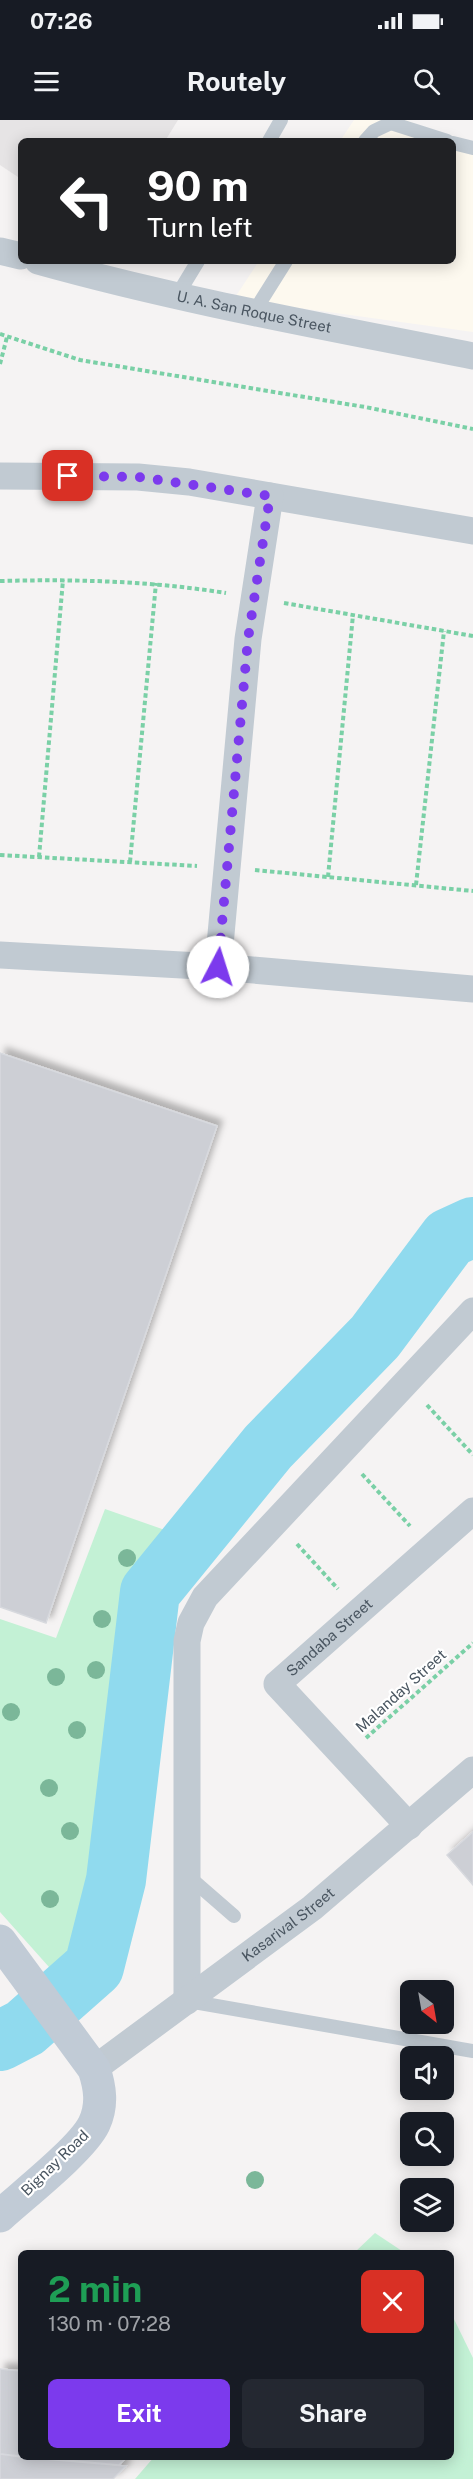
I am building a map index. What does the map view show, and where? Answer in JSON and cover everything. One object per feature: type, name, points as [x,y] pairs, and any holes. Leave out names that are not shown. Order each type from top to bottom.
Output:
[{"type":"main road","points":[[0,1941],[94,2069]]},
{"type":"main road","name":"Bignay Road","points":[[0,2216],[85,2138],[98,2112],[100,2088],[94,2069]]},
{"type":"street","points":[[0,251],[18,255]]},
{"type":"street","name":"U. A. San Roque Street","points":[[49,264],[95,277],[254,312],[473,356]]},
{"type":"street","points":[[0,476],[138,477],[270,496],[473,531]]},
{"type":"street","points":[[218,967],[254,598],[270,496]]},
{"type":"street","points":[[0,955],[218,967],[473,989]]},
{"type":"street","points":[[187,2001],[187,1641],[191,1623],[205,1597],[473,1311]]},
{"type":"street","name":"Sandaba Street","points":[[409,1826],[277,1684],[473,1511]]},
{"type":"street","name":"Kasarival Street","points":[[94,2069],[312,1908],[473,1770]]},
{"type":"lane","points":[[271,138],[281,120]]},
{"type":"lane","points":[[368,138],[374,131],[391,123],[438,138]]},
{"type":"lane","points":[[456,144],[473,148]]},
{"type":"lane","points":[[178,294],[196,264]]},
{"type":"lane","points":[[254,312],[284,264]]},
{"type":"lane","points":[[187,1875],[234,1916]]},
{"type":"lane","points":[[187,2001],[473,2051]]},
{"type":"path","points":[[0,334],[80,360],[366,407],[473,429]]},
{"type":"path","points":[[0,364],[7,337]]},
{"type":"path","points":[[39,857],[63,580]]},
{"type":"path","points":[[0,581],[63,580],[156,583],[473,636]]},
{"type":"path","points":[[130,862],[156,583]]},
{"type":"path","points":[[328,877],[353,615]]},
{"type":"path","points":[[416,885],[444,631]]},
{"type":"path","points":[[0,855],[227,867],[473,891]]},
{"type":"path","points":[[406,1382],[473,1455]]},
{"type":"path","points":[[341,1452],[430,1549]]},
{"type":"path","points":[[276,1521],[358,1612]]},
{"type":"path","name":"Malanday Street","points":[[345,1756],[473,1643]]},
{"type":"shaded area","points":[[0,120],[178,120],[167,138],[18,138],[18,177],[0,165]]},
{"type":"shaded area","points":[[354,120],[406,120],[452,138],[342,138]]},
{"type":"shaded area","points":[[456,139],[473,146],[473,332],[234,299],[257,264],[456,264]]},
{"type":"green space","points":[[105,1509],[182,1536],[139,1589],[103,1875],[80,1957],[57,1976],[0,1912],[0,1619],[56,1638]]},
{"type":"green space","points":[[375,2233],[400,2250],[357,2250]]},
{"type":"green space","points":[[454,2319],[473,2358],[473,2479],[135,2479],[151,2460],[454,2460]]},
{"type":"building","points":[[0,1053],[217,1126],[46,1623],[0,1607]]},
{"type":"building","points":[[473,1832],[473,1885],[447,1855]]},
{"type":"building","points":[[0,2369],[18,2371],[18,2456],[0,2454]]},
{"type":"building","points":[[0,2454],[18,2457],[18,2460],[56,2460],[126,2466],[113,2479],[0,2479]]},
{"type":"building","points":[[66,2460],[124,2460],[119,2465]]},
{"type":"waterway","points":[[0,2041],[25,2028],[94,1967],[116,1880],[150,1592],[268,1447],[375,1337],[449,1238],[473,1227]]},
{"type":"route","points":[[68,476],[138,477],[189,482],[270,496],[248,639],[218,967]]}]
